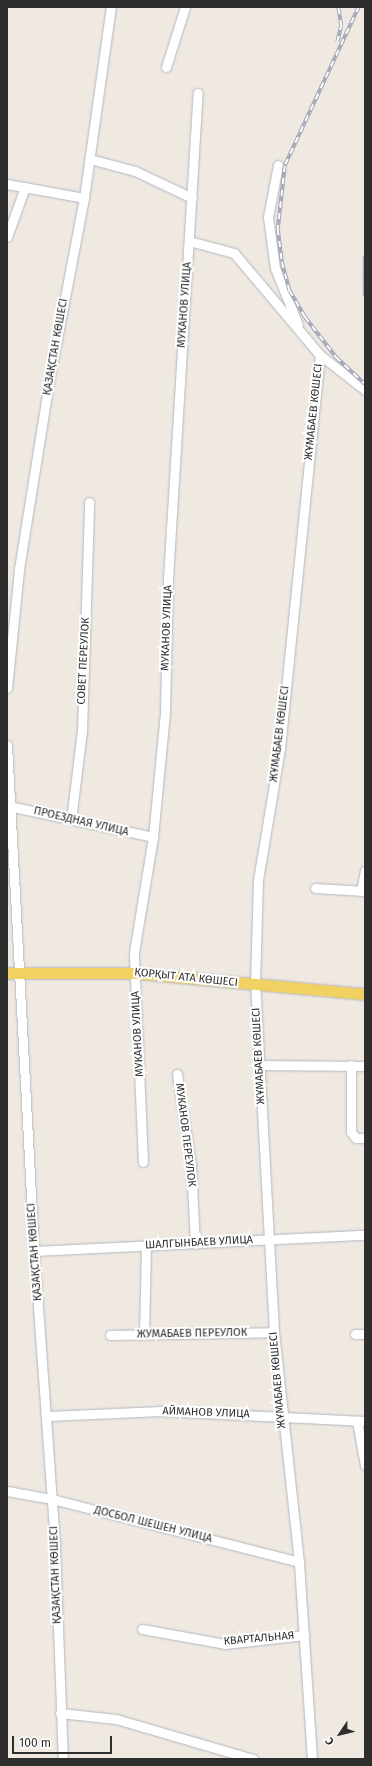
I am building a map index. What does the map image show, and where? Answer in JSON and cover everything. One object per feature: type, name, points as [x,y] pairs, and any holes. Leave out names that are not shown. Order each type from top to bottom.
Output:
[{"type":"main road","name":"ҚОРҚЫТ АТА КӨШЕСІ","points":[[7,973],[135,973],[365,994]]},
{"type":"street","name":"ҚАЗАҚСТАН КӨШЕСІ","points":[[7,688],[20,561],[50,376],[84,198],[111,7]]},
{"type":"street","points":[[166,67],[185,7]]},
{"type":"street","name":"МУКАНОВ УЛИЦА","points":[[144,1162],[134,952],[153,837],[165,712],[169,570],[198,93]]},
{"type":"street","points":[[90,159],[135,171],[192,198]]},
{"type":"street","points":[[278,165],[269,225],[275,268],[302,334]]},
{"type":"street","points":[[7,184],[84,198]]},
{"type":"street","points":[[7,237],[24,187]]},
{"type":"street","points":[[189,241],[234,253],[320,355],[365,390]]},
{"type":"street","name":"ЖҰМАБАЕВ КӨШЕСІ","points":[[312,1759],[298,1562],[280,1416],[255,985],[258,880],[280,748],[320,355]]},
{"type":"street","name":"СОВЕТ ПЕРЕУЛОК","points":[[71,820],[82,731],[80,691],[88,592],[89,502]]},
{"type":"street","name":"ҚАЗАҚСТАН КӨШЕСІ","points":[[7,745],[9,806],[20,974],[34,1251],[52,1499],[63,1759]]},
{"type":"street","name":"ПРОЕЗДНАЯ УЛИЦА","points":[[9,806],[153,837]]},
{"type":"street","points":[[315,888],[363,891],[365,870]]},
{"type":"street","points":[[260,1065],[365,1066]]},
{"type":"street","points":[[351,1066],[351,1132],[356,1138],[365,1138]]},
{"type":"street","name":"МУКАНОВ ПЕРЕУЛОК","points":[[177,1074],[191,1165],[195,1244]]},
{"type":"street","name":"ШАЛГЫНБАЕВ УЛИЦА","points":[[34,1251],[365,1235]]},
{"type":"street","points":[[144,1334],[146,1246]]},
{"type":"street","name":"ЖУМАБАЕВ ПЕРЕУЛОК","points":[[110,1336],[274,1332]]},
{"type":"street","points":[[355,1334],[365,1334]]},
{"type":"street","name":"АЙМАНОВ УЛИЦА","points":[[47,1416],[160,1411],[361,1421]]},
{"type":"street","points":[[361,1421],[365,1464]]},
{"type":"street","name":"ДОСБОЛ ШЕШЕН УЛИЦА","points":[[7,1491],[52,1499],[298,1562]]},
{"type":"street","name":"КВАРТАЛЬНАЯ","points":[[142,1629],[225,1644],[304,1635]]},
{"type":"street","points":[[60,1713],[116,1719],[253,1759]]},
{"type":"railway","points":[[337,42],[341,26],[338,7]]},
{"type":"railway","points":[[359,7],[285,166],[278,229],[282,262],[290,291],[305,317],[336,357],[365,384]]},
{"type":"railway","points":[[365,256],[365,296]]}]
